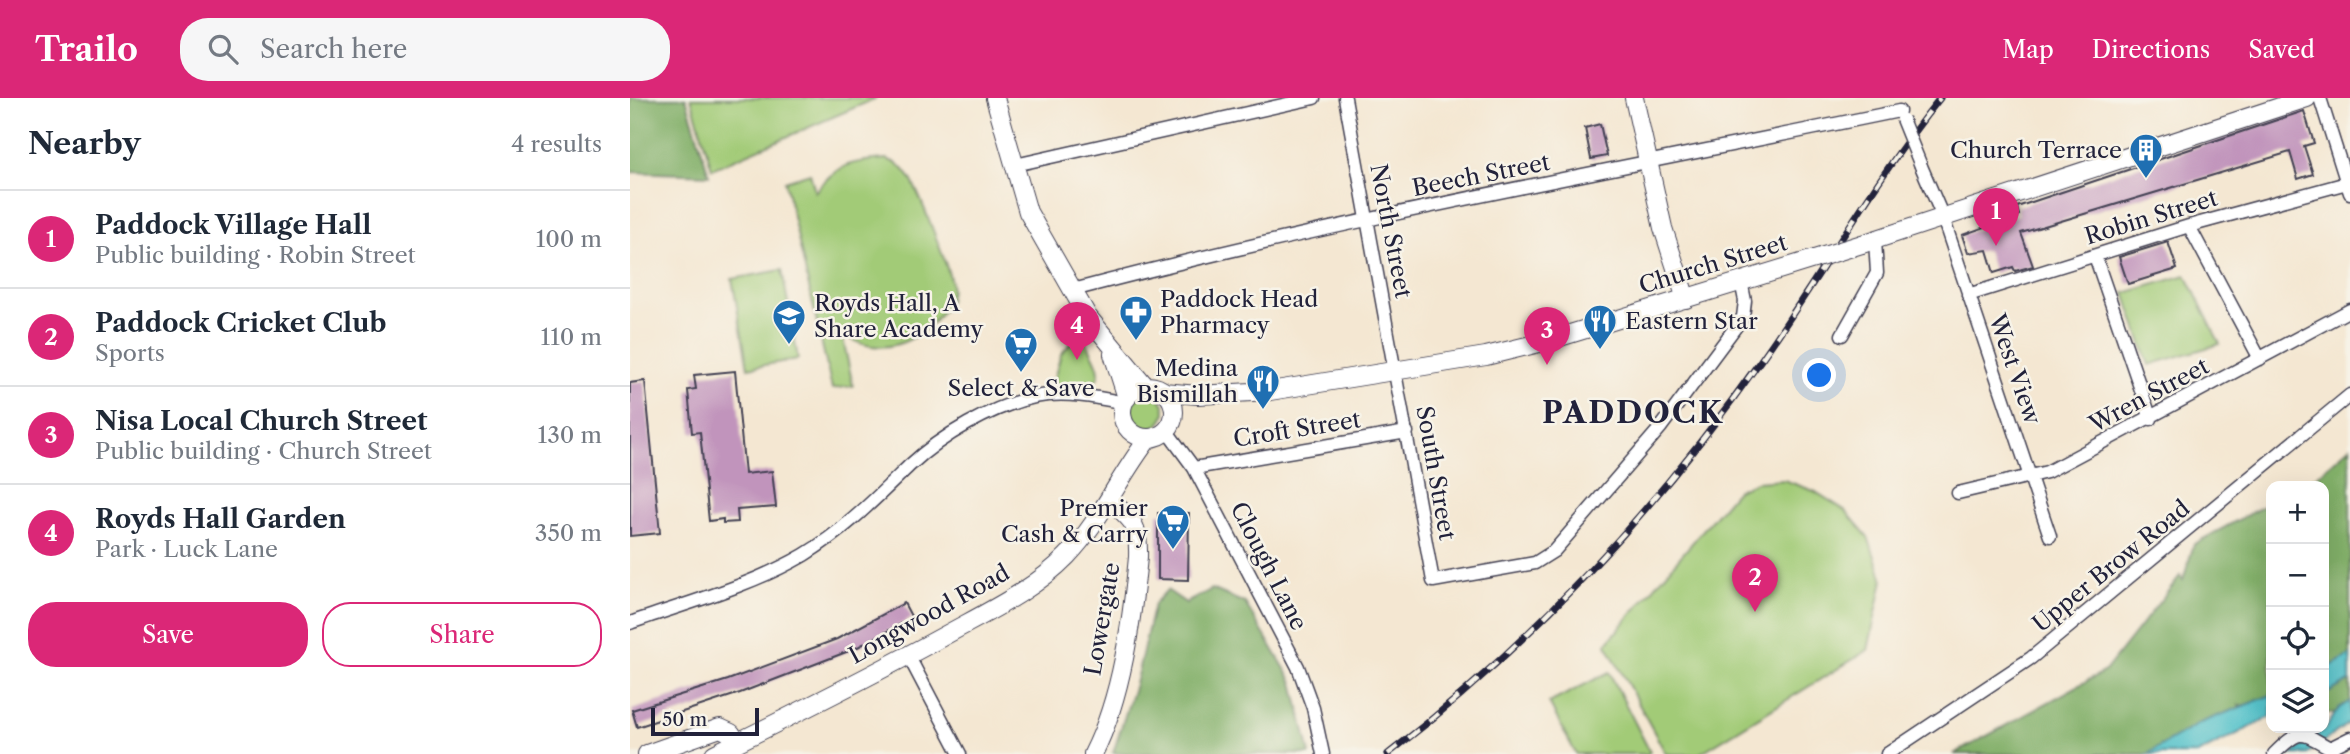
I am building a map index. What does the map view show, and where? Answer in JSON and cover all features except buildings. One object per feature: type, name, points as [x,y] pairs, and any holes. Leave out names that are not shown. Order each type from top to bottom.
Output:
[{"type":"street","points":[[995,98],[1028,212],[1073,290],[1111,348],[1154,389],[1171,400],[1170,423]]},
{"type":"street","points":[[1014,165],[1314,98]]},
{"type":"street","name":"North Street","points":[[1345,98],[1397,372]]},
{"type":"street","points":[[1634,98],[1663,228],[1686,299]]},
{"type":"street","name":"Church Street","points":[[1154,389],[1198,394],[1270,391],[1397,372],[1547,341],[1869,242],[1942,215],[2307,98]]},
{"type":"street","points":[[2320,98],[2349,188]]},
{"type":"street","name":"Beech Street","points":[[1073,290],[1221,251],[1898,109]]},
{"type":"street","name":"West View","points":[[1898,109],[1942,215],[2050,536]]},
{"type":"street","name":"Robin Street","points":[[1968,295],[2189,226],[2349,188]]},
{"type":"street","points":[[2189,226],[2260,359]]},
{"type":"street","points":[[1842,335],[1877,273],[1869,242]]},
{"type":"street","points":[[2095,256],[2151,419]]},
{"type":"street","name":"South Street","points":[[1397,372],[1433,581],[1535,562],[1554,551],[1661,427],[1743,317],[1745,301],[1741,281]]},
{"type":"street","name":"Wren Street","points":[[1958,494],[2047,472],[2151,419],[2350,310]]},
{"type":"street","points":[[1111,348],[1126,400],[1124,421],[1140,435],[1170,423],[1198,394]]},
{"type":"street","points":[[630,624],[750,580],[801,557],[842,531],[931,449],[1004,408],[1044,397],[1093,396],[1126,400],[1154,389]]},
{"type":"street","name":"Upper Brow Road","points":[[1887,754],[2031,658],[2350,395]]},
{"type":"street","name":"Clough Lane","points":[[1170,423],[1298,667],[1324,727],[1324,754]]},
{"type":"street","name":"Croft Street","points":[[1194,468],[1407,432]]},
{"type":"street","name":"Longwood Road","points":[[714,754],[992,610],[1050,572],[1068,555],[1109,500],[1140,435]]},
{"type":"street","name":"Lowergate","points":[[1093,754],[1105,729],[1122,661],[1138,556],[1133,520],[1109,500]]},
{"type":"street","points":[[908,655],[960,754]]},
{"type":"street","points":[[647,754],[720,729],[731,733],[737,743]]},
{"type":"street","points":[[2274,754],[2293,738],[2305,734],[2314,736],[2330,748],[2350,738]]},
{"type":"green space","points":[[630,98],[686,98],[709,175],[630,172]]},
{"type":"green space","points":[[691,98],[877,98],[712,169]]},
{"type":"green space","points":[[887,159],[903,169],[918,195],[949,276],[949,301],[940,315],[923,331],[901,343],[878,347],[854,341],[842,334],[853,386],[832,389],[785,181],[810,173],[815,192],[831,175],[846,166]]},
{"type":"green space","points":[[782,270],[798,359],[748,368],[732,279]]},
{"type":"green space","points":[[2186,275],[2220,344],[2149,365],[2125,293]]},
{"type":"green space","points":[[1081,332],[1096,361],[1098,377],[1085,384],[1052,386],[1061,354]]},
{"type":"green space","points":[[1148,394],[1160,399],[1165,411],[1160,423],[1148,428],[1136,423],[1131,411],[1136,399]]},
{"type":"green space","points":[[2350,447],[2350,702],[2333,714],[2329,714],[2329,481],[2309,481]]},
{"type":"green space","points":[[1784,480],[1814,491],[1846,511],[1868,537],[1883,580],[1868,650],[1699,754],[1666,754],[1606,644],[1737,490],[1756,482]]},
{"type":"green space","points":[[2266,505],[2266,708],[2239,705],[2241,711],[2169,754],[1954,754],[2105,671],[2180,576],[2183,580],[2194,544]]},
{"type":"green space","points":[[1212,589],[1245,603],[1293,682],[1310,754],[1113,753],[1135,684],[1154,604],[1167,590],[1186,603]]},
{"type":"green space","points":[[1609,672],[1650,752],[1647,754],[1576,754],[1549,703]]},
{"type":"water","points":[[2350,655],[2350,681],[2329,692],[2329,670],[2329,667]]},
{"type":"water","points":[[2266,697],[2266,720],[2197,754],[2147,754],[2200,723]]},
{"type":"water","points":[[2350,701],[2350,722],[2307,754],[2291,754],[2320,733],[2329,733],[2329,723],[2339,708]]},
{"type":"railway","points":[[1388,754],[1441,712],[1541,620],[1635,521],[1679,469],[1761,360],[1870,194],[1940,98]]},
{"type":"place","name":"Church Terrace","points":[[2146,180]]},
{"type":"place","name":"Paddock Village Hall","points":[[1996,246]]},
{"type":"place","name":"Paddock Head Pharmacy","points":[[1136,342]]},
{"type":"place","name":"Royds Hall, A Share Academy","points":[[789,346]]},
{"type":"place","name":"Eastern Star","points":[[1600,351]]},
{"type":"place","name":"Royds Hall Garden","points":[[1077,360]]},
{"type":"place","name":"Nisa Local Church Street","points":[[1547,365]]},
{"type":"place","name":"Select & Save","points":[[1021,374]]},
{"type":"place","name":"Medina Bismillah","points":[[1263,411]]},
{"type":"place","name":"Premier Cash & Carry","points":[[1173,551]]},
{"type":"place","name":"Paddock Cricket Club","points":[[1755,612]]},
{"type":"district","name":"PADDOCK","points":[[1633,412]]}]
